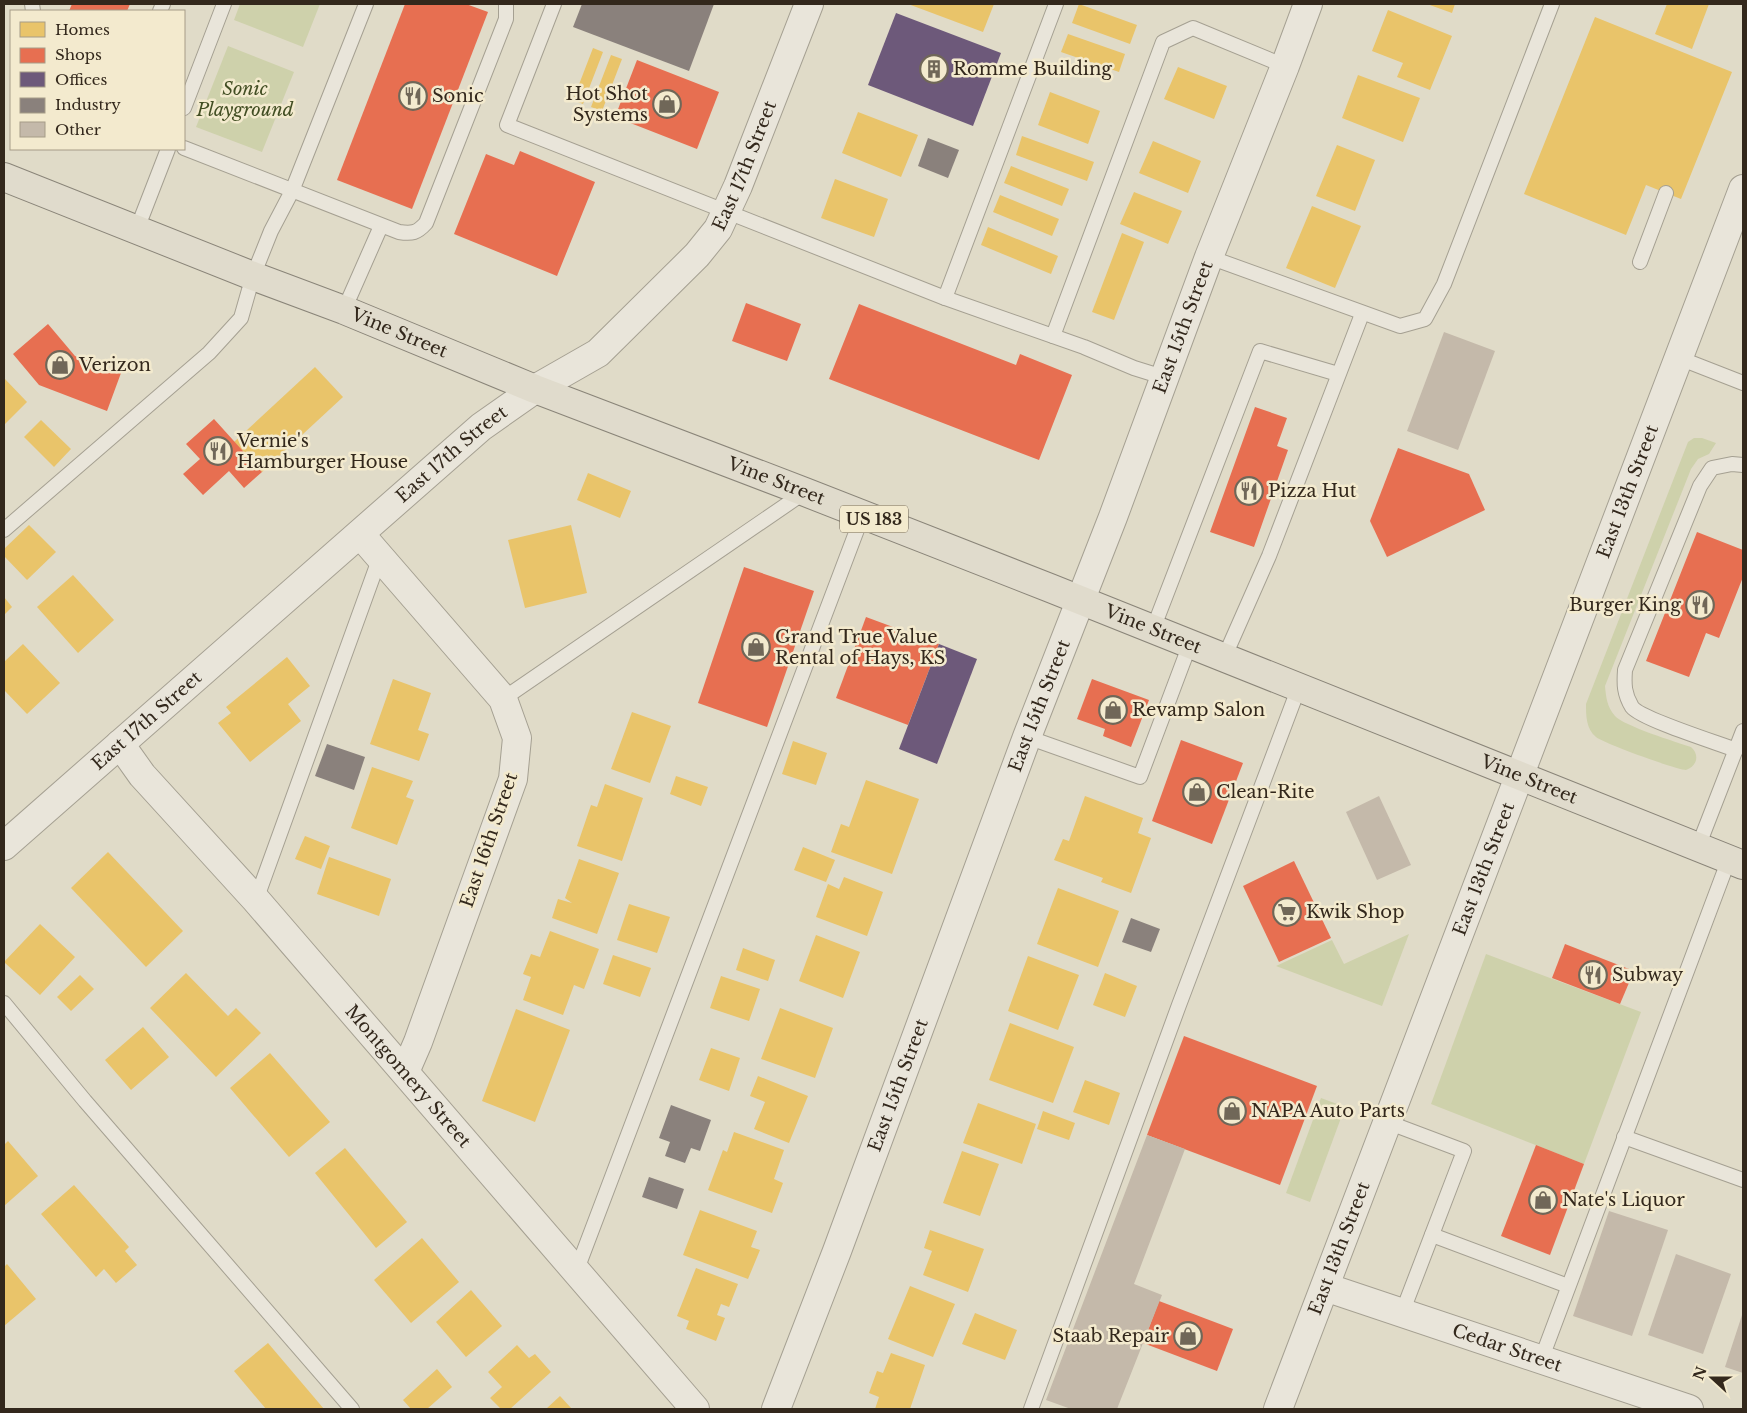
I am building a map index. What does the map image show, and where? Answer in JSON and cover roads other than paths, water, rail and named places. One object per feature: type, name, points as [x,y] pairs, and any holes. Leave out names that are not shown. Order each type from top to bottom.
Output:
[{"type":"main road","name":"Vine Street","points":[[6,182],[137,229],[252,276],[344,310],[535,389],[863,514],[1736,862]]},
{"type":"street","name":"East 17th Street","points":[[4,846],[481,427],[535,389],[598,353],[697,255],[718,229],[738,186],[808,4]]},
{"type":"street","name":"East 15th Street","points":[[776,1409],[837,1251],[1027,737],[1166,378],[1209,257],[1308,4]]},
{"type":"street","name":"East 13th Street","points":[[1278,1409],[1743,189]]},
{"type":"street","name":"East 16th Street","points":[[360,534],[503,699],[517,738],[512,779],[418,1042],[404,1072]]},
{"type":"street","name":"Montgomery Street","points":[[120,744],[142,775],[256,900],[695,1409]]},
{"type":"street","name":"Cedar Street","points":[[1325,1287],[1689,1409]]},
{"type":"lane","points":[[185,104],[224,4]]},
{"type":"lane","points":[[4,530],[209,353],[241,318],[252,276],[271,232],[292,191],[366,4]]},
{"type":"lane","points":[[185,148],[380,226],[410,234],[418,232],[426,223],[506,20],[508,10],[506,4]]},
{"type":"lane","points":[[554,4],[507,125],[945,298],[1166,378]]},
{"type":"lane","points":[[945,298],[1056,4]]},
{"type":"lane","points":[[1209,257],[1362,314],[1400,326],[1425,319],[1444,284],[1552,4]]},
{"type":"lane","points":[[1053,336],[1163,42],[1193,28],[1285,66]]},
{"type":"lane","points":[[137,229],[168,150]]},
{"type":"lane","points":[[1640,262],[1666,193]]},
{"type":"lane","points":[[344,310],[380,226]]},
{"type":"lane","points":[[1224,658],[1269,556],[1362,314]]},
{"type":"lane","points":[[1153,629],[1260,351],[1338,374]]},
{"type":"lane","points":[[1679,358],[1743,383]]},
{"type":"lane","points":[[1736,750],[1653,720],[1633,709],[1624,691],[1624,684],[1625,670],[1700,486],[1712,468],[1732,464],[1743,465]]},
{"type":"lane","points":[[503,699],[805,492]]},
{"type":"lane","points":[[576,1272],[863,514]]},
{"type":"lane","points":[[256,900],[380,557]]},
{"type":"lane","points":[[1027,737],[1140,777],[1190,644]]},
{"type":"lane","points":[[1031,1409],[1299,687]]},
{"type":"lane","points":[[1698,847],[1743,732]]},
{"type":"lane","points":[[1541,1360],[1624,1137],[1736,862]]},
{"type":"lane","points":[[4,1003],[92,1108],[352,1409]]},
{"type":"lane","points":[[1387,1122],[1464,1151],[1402,1313]]},
{"type":"lane","points":[[1624,1137],[1743,1180]]},
{"type":"lane","points":[[1432,1235],[1568,1286]]},
{"type":"place","name":"Romme Building","points":[[934,69]]},
{"type":"place","name":"Sonic","points":[[413,96]]},
{"type":"place","name":"Hot Shot Systems","points":[[667,104]]},
{"type":"place","name":"Verizon","points":[[60,365]]},
{"type":"place","name":"Vernie's Hamburger House","points":[[218,451]]},
{"type":"place","name":"Pizza Hut","points":[[1249,491]]},
{"type":"place","name":"Burger King","points":[[1700,605]]},
{"type":"place","name":"Grand True Value Rental of Hays, KS","points":[[756,647]]},
{"type":"place","name":"Revamp Salon","points":[[1113,710]]},
{"type":"place","name":"Clean-Rite","points":[[1197,792]]},
{"type":"place","name":"Kwik Shop","points":[[1287,912]]},
{"type":"place","name":"Subway","points":[[1593,975]]},
{"type":"place","name":"NAPA Auto Parts","points":[[1232,1111]]},
{"type":"place","name":"Nate's Liquor","points":[[1543,1200]]},
{"type":"place","name":"Staab Repair","points":[[1188,1336]]},
{"type":"park label","name":"Sonic Playground","points":[[245,99]]}]
